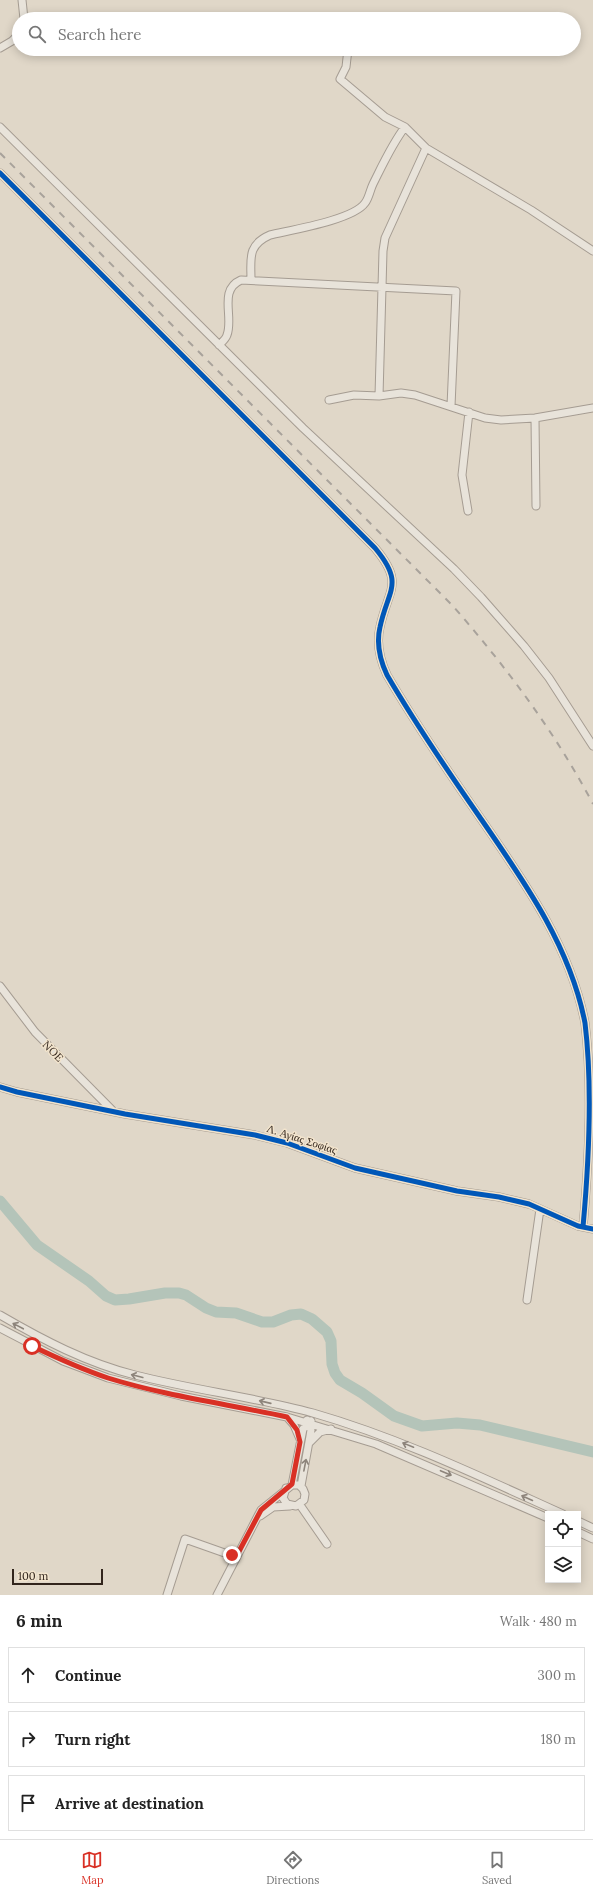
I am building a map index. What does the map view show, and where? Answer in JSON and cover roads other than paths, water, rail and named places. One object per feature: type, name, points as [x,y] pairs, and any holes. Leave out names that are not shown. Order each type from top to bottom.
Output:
[{"type":"street","points":[[22,0],[23,12]]},
{"type":"street","points":[[0,48],[12,41]]},
{"type":"street","points":[[347,56],[346,67],[340,79],[385,117],[405,127],[426,148],[531,210],[593,251]]},
{"type":"street","points":[[0,127],[303,428],[482,597],[524,646],[548,678],[593,746]]},
{"type":"street","points":[[251,280],[252,252],[260,240],[270,235],[340,217],[361,208],[366,201],[384,160],[405,127]]},
{"type":"street","points":[[379,396],[385,238],[426,148]]},
{"type":"street","points":[[0,173],[386,560],[393,582],[393,589],[382,620],[378,640],[379,653],[384,670],[446,767],[522,879],[550,926],[568,965],[580,1002],[586,1029],[591,1089],[583,1227]]},
{"type":"street","points":[[219,345],[227,336],[229,325],[227,305],[229,291],[233,283],[241,280],[456,291],[451,406]]},
{"type":"street","points":[[330,400],[354,395],[379,396],[401,393],[415,395],[485,418],[501,420],[536,418],[593,408]]},
{"type":"street","points":[[468,511],[462,474],[469,412]]},
{"type":"street","points":[[536,418],[536,506]]},
{"type":"street","name":"NOE","points":[[0,986],[35,1032],[112,1110]]},
{"type":"street","name":"Λ. Αγίας Σοφίας","points":[[0,1087],[17,1092],[112,1110],[125,1114],[254,1135],[287,1143],[355,1168],[457,1191],[499,1197],[529,1204],[583,1227],[593,1229]]},
{"type":"street","points":[[527,1300],[540,1209]]},
{"type":"street","points":[[0,1315],[50,1343],[103,1365],[162,1382],[244,1397],[319,1415],[410,1446],[555,1511]]},
{"type":"street","points":[[0,1328],[63,1361],[108,1378],[181,1396],[287,1417],[331,1429],[406,1456],[545,1517]]},
{"type":"street","points":[[300,1505],[305,1497],[301,1486],[311,1430],[302,1411]]},
{"type":"street","points":[[290,1506],[283,1498],[289,1486],[303,1429],[308,1423],[319,1415]]},
{"type":"street","points":[[287,1417],[297,1430],[300,1442]]},
{"type":"street","points":[[309,1443],[320,1432],[331,1429]]},
{"type":"street","points":[[217,1595],[261,1510],[289,1486],[301,1486]]},
{"type":"street","points":[[253,1523],[273,1507],[300,1505]]},
{"type":"street","points":[[300,1505],[327,1544]]},
{"type":"street","points":[[581,1522],[593,1528]]},
{"type":"street","points":[[581,1533],[593,1539]]},
{"type":"street","points":[[167,1595],[185,1539],[236,1557]]},
{"type":"waterway","points":[[0,1201],[37,1245],[89,1281],[106,1296],[115,1300],[165,1293],[179,1293],[186,1295],[206,1308],[216,1312],[236,1313],[262,1322],[273,1322],[291,1315],[301,1314],[312,1319],[327,1332],[331,1341],[332,1364],[335,1373],[340,1380],[362,1393],[394,1416],[422,1426],[457,1423],[480,1425],[593,1452]]},
{"type":"railway","points":[[0,153],[453,606],[473,629],[529,701],[563,751],[593,804]]}]
